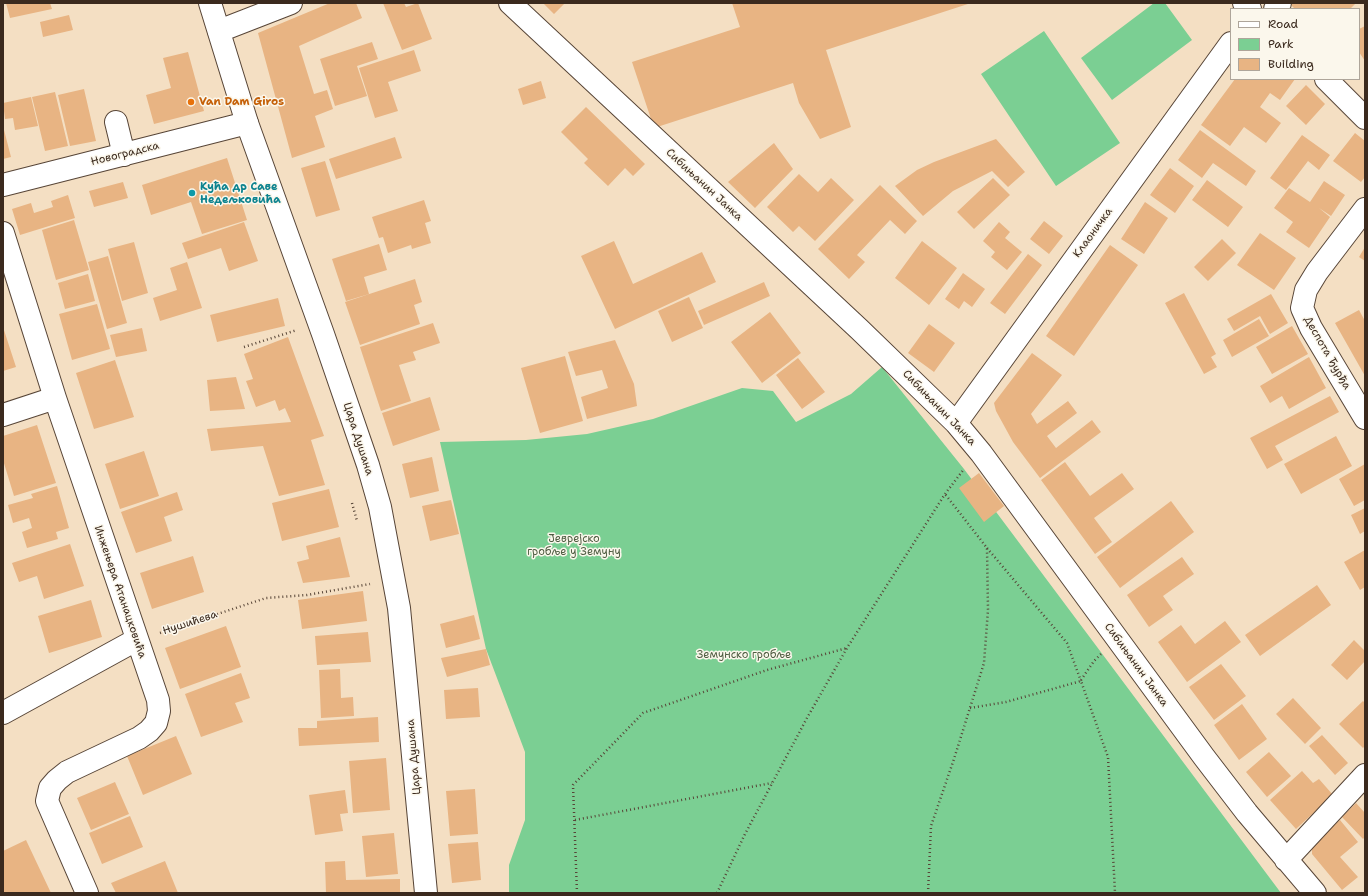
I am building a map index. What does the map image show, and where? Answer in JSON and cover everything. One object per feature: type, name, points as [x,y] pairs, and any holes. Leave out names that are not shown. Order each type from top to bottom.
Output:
[{"type":"street","name":"Цара Душана","points":[[210,3],[247,123],[323,334],[368,465],[380,507],[399,608],[405,657],[426,893]]},
{"type":"street","points":[[218,31],[291,3]]},
{"type":"street","name":"Сибињанин Јанка","points":[[510,3],[859,328],[956,423],[981,453],[1204,757],[1286,860],[1315,893]]},
{"type":"street","name":"Клаоничка","points":[[956,423],[1230,44]]},
{"type":"street","points":[[1327,80],[1365,118]]},
{"type":"street","points":[[116,122],[124,154]]},
{"type":"street","name":"Новоградска","points":[[3,185],[247,123]]},
{"type":"street","name":"Деспота Ђурђа","points":[[1365,209],[1317,272],[1306,290],[1302,308],[1311,328],[1365,418]]},
{"type":"street","name":"Инжењера Атанацковића","points":[[3,233],[55,398],[136,640],[158,700],[159,711],[156,723],[149,731],[139,738],[67,772],[56,780],[50,788],[47,801],[87,893]]},
{"type":"street","points":[[3,415],[55,398]]},
{"type":"street","points":[[3,713],[136,640]]},
{"type":"street","points":[[1286,860],[1365,774]]},
{"type":"path","points":[[244,347],[299,329]]},
{"type":"path","points":[[717,893],[745,834],[772,783],[847,648],[945,494],[964,469],[981,453]]},
{"type":"path","points":[[945,494],[987,548],[1067,643],[1108,758],[1115,893]]},
{"type":"path","points":[[928,893],[931,826],[984,663],[988,610],[987,548]]},
{"type":"path","name":"Нушићева","points":[[136,640],[266,598],[307,595],[394,580]]},
{"type":"path","points":[[970,708],[1006,702],[1081,681],[1094,661],[1116,638]]},
{"type":"path","points":[[578,893],[573,786],[643,713],[767,670],[847,648]]},
{"type":"path","points":[[575,820],[772,783]]},
{"type":"green space","points":[[1154,3],[1165,3],[1192,40],[1112,100],[1081,58]]},
{"type":"green space","points":[[1044,31],[1120,143],[1056,186],[981,74]]},
{"type":"green space","name":"Земунско гробље","points":[[882,367],[964,469],[1281,893],[509,893],[509,865],[525,820],[525,752],[486,649],[440,442],[526,440],[587,434],[653,419],[742,388],[773,391],[796,422],[851,394]]},
{"type":"building","points":[[6,3],[50,3],[52,9],[10,18]]},
{"type":"building","points":[[330,3],[356,3],[362,18],[299,46],[314,94],[327,90],[333,109],[315,116],[325,147],[292,158],[258,33]]},
{"type":"building","points":[[383,3],[404,3],[406,7],[418,3],[432,39],[402,50]]},
{"type":"building","points":[[543,3],[565,3],[554,14]]},
{"type":"building","points":[[732,3],[971,3],[826,50],[851,127],[820,139],[799,103],[793,83],[654,128],[632,62],[740,27]]},
{"type":"building","points":[[1356,3],[1351,8],[1294,8],[1290,4]]},
{"type":"building","points":[[69,15],[73,30],[43,37],[40,22]]},
{"type":"building","points":[[1365,26],[1365,61],[1360,54],[1360,28]]},
{"type":"building","points":[[372,42],[378,59],[357,66],[367,96],[335,106],[320,59]]},
{"type":"building","points":[[414,50],[421,71],[388,82],[398,111],[375,118],[359,68]]},
{"type":"building","points":[[188,52],[204,111],[154,124],[146,95],[171,88],[163,58]]},
{"type":"building","points":[[1234,80],[1294,80],[1280,100],[1270,93],[1260,107],[1281,123],[1266,143],[1244,127],[1230,146],[1201,125]]},
{"type":"building","points":[[541,81],[546,98],[523,105],[518,89]]},
{"type":"building","points":[[1306,85],[1325,104],[1306,125],[1286,106]]},
{"type":"building","points":[[84,89],[96,141],[70,146],[58,95]]},
{"type":"building","points":[[55,92],[68,146],[45,151],[32,97]]},
{"type":"building","points":[[31,97],[38,126],[15,130],[13,118],[5,119],[3,103]]},
{"type":"building","points":[[586,107],[645,164],[633,176],[625,168],[608,186],[584,163],[588,159],[561,132]]},
{"type":"building","points":[[3,126],[11,157],[3,159]]},
{"type":"building","points":[[1200,130],[1256,171],[1246,186],[1213,163],[1202,178],[1178,160]]},
{"type":"building","points":[[1355,133],[1365,141],[1365,177],[1361,182],[1333,161]]},
{"type":"building","points":[[1302,135],[1330,155],[1319,170],[1308,161],[1286,190],[1270,178]]},
{"type":"building","points":[[395,137],[402,158],[336,179],[329,159]]},
{"type":"building","points":[[996,139],[1025,172],[1008,187],[992,171],[953,191],[923,216],[895,186],[917,170],[934,162]]},
{"type":"building","points":[[774,143],[793,169],[755,208],[728,182]]},
{"type":"building","name":"Кућа др Саве Недељковића","points":[[227,158],[247,220],[202,234],[191,202],[151,215],[142,185]]},
{"type":"building","points":[[325,161],[340,210],[316,217],[301,168]]},
{"type":"building","points":[[1170,168],[1194,186],[1175,213],[1150,195]]},
{"type":"building","points":[[799,174],[818,192],[831,178],[854,200],[815,241],[799,226],[793,232],[767,207]]},
{"type":"building","points":[[993,178],[1010,195],[974,229],[957,212]]},
{"type":"building","points":[[1207,180],[1243,207],[1228,227],[1192,200]]},
{"type":"building","points":[[1324,181],[1345,195],[1331,216],[1319,208],[1330,217],[1309,248],[1286,232],[1293,222],[1274,208],[1289,188],[1310,202]]},
{"type":"building","points":[[123,182],[128,198],[94,207],[89,191]]},
{"type":"building","points":[[880,185],[917,221],[905,234],[890,220],[857,255],[865,262],[849,279],[818,249]]},
{"type":"building","points":[[68,195],[75,218],[20,235],[12,209],[31,203],[34,213],[53,207],[51,201]]},
{"type":"building","points":[[424,200],[431,221],[425,223],[431,243],[412,249],[411,245],[388,253],[383,237],[379,238],[372,217]]},
{"type":"building","points":[[1145,202],[1168,218],[1144,254],[1121,239]]},
{"type":"building","points":[[74,220],[89,270],[56,280],[42,230]]},
{"type":"building","points":[[1044,221],[1063,236],[1049,254],[1030,239]]},
{"type":"building","points":[[244,222],[258,261],[229,271],[221,248],[188,259],[182,243]]},
{"type":"building","points":[[999,222],[1010,232],[1005,238],[1022,252],[1007,270],[991,257],[995,252],[983,241]]},
{"type":"building","points":[[1260,233],[1296,258],[1274,290],[1237,265]]},
{"type":"building","points":[[1222,239],[1236,253],[1208,281],[1194,267]]},
{"type":"building","points":[[614,241],[633,284],[702,252],[716,282],[615,329],[581,256]]},
{"type":"building","points":[[922,241],[957,268],[929,305],[895,278]]},
{"type":"building","points":[[134,242],[148,293],[122,301],[108,249]]},
{"type":"building","points":[[379,244],[387,270],[364,277],[369,294],[346,301],[332,259]]},
{"type":"building","points":[[1110,245],[1138,265],[1074,356],[1046,336]]},
{"type":"building","points":[[1365,247],[1365,261],[1359,257]]},
{"type":"building","points":[[1028,254],[1042,265],[1005,314],[990,303]]},
{"type":"building","points":[[108,256],[127,323],[107,329],[88,262]]},
{"type":"building","points":[[187,262],[202,308],[160,321],[153,298],[177,290],[170,268]]},
{"type":"building","points":[[963,273],[985,289],[972,307],[964,301],[959,309],[945,299]]},
{"type":"building","points":[[88,274],[95,301],[65,309],[58,283]]},
{"type":"building","points":[[415,279],[422,302],[414,305],[420,324],[360,345],[345,302]]},
{"type":"building","points":[[764,282],[770,296],[704,325],[698,311]]},
{"type":"building","points":[[1184,293],[1216,354],[1211,357],[1217,367],[1204,374],[1165,303]]},
{"type":"building","points":[[1271,294],[1288,323],[1270,334],[1260,316],[1234,331],[1227,319]]},
{"type":"building","points":[[689,297],[703,328],[672,342],[658,311]]},
{"type":"building","points":[[278,298],[285,326],[217,342],[210,315]]},
{"type":"building","points":[[97,304],[110,349],[72,360],[59,314]]},
{"type":"building","points":[[1359,310],[1365,321],[1365,376],[1335,323]]},
{"type":"building","points":[[770,312],[801,353],[762,383],[731,342]]},
{"type":"building","points":[[1259,319],[1269,336],[1232,357],[1223,340]]},
{"type":"building","points":[[433,323],[440,343],[413,352],[416,360],[399,365],[411,401],[381,411],[360,347]]},
{"type":"building","points":[[929,324],[955,343],[934,372],[908,353]]},
{"type":"building","points":[[1292,326],[1308,354],[1272,374],[1256,347]]},
{"type":"building","points":[[3,327],[16,367],[3,371]]},
{"type":"building","points":[[142,328],[147,351],[116,357],[110,335]]},
{"type":"building","points":[[288,337],[324,436],[311,440],[325,485],[279,496],[263,446],[211,451],[207,429],[291,422],[285,408],[279,411],[275,400],[256,407],[246,381],[253,379],[244,354]]},
{"type":"building","points":[[615,340],[634,384],[637,406],[587,419],[581,397],[608,388],[602,370],[576,376],[568,352]]},
{"type":"building","points":[[1032,353],[1062,375],[1031,414],[1037,424],[1068,401],[1077,413],[1047,436],[1056,448],[1092,420],[1101,432],[1040,478],[1013,442],[996,411],[994,403]]},
{"type":"building","points":[[565,356],[583,421],[540,433],[521,368]]},
{"type":"building","points":[[1309,357],[1326,388],[1289,409],[1282,396],[1270,403],[1260,386]]},
{"type":"building","points":[[798,358],[825,392],[802,409],[776,375]]},
{"type":"building","points":[[115,360],[134,417],[94,429],[76,373]]},
{"type":"building","points":[[236,377],[245,409],[210,411],[207,380]]},
{"type":"building","points":[[1330,396],[1339,412],[1275,446],[1283,460],[1267,469],[1250,438]]},
{"type":"building","points":[[430,397],[440,430],[393,446],[382,413]]},
{"type":"building","points":[[37,425],[56,483],[14,496],[3,460],[3,436]]},
{"type":"building","points":[[1336,436],[1352,466],[1301,494],[1284,464]]},
{"type":"building","points":[[144,451],[159,496],[120,509],[105,464]]},
{"type":"building","points":[[432,457],[439,491],[410,498],[402,464]]},
{"type":"building","points":[[1065,462],[1090,496],[1122,473],[1134,489],[1094,518],[1112,542],[1095,554],[1041,480]]},
{"type":"building","points":[[1365,464],[1365,500],[1354,506],[1339,479]]},
{"type":"building","points":[[979,473],[1004,506],[984,522],[959,488]]},
{"type":"building","points":[[57,486],[69,528],[56,532],[58,539],[27,548],[22,532],[32,528],[29,518],[13,523],[8,505],[33,498],[31,494]]},
{"type":"building","points":[[329,489],[339,527],[282,541],[272,503]]},
{"type":"building","points":[[177,492],[183,510],[164,517],[172,541],[136,553],[121,512]]},
{"type":"building","points":[[451,500],[459,534],[430,541],[422,506]]},
{"type":"building","points":[[1171,501],[1194,532],[1120,588],[1097,557]]},
{"type":"building","points":[[1365,508],[1365,531],[1360,534],[1351,515]]},
{"type":"building","points":[[340,537],[350,577],[303,583],[297,562],[309,559],[306,546]]},
{"type":"building","points":[[70,544],[84,586],[44,599],[37,576],[19,582],[12,563]]},
{"type":"building","points":[[1365,550],[1365,587],[1360,590],[1344,562]]},
{"type":"building","points":[[193,556],[204,592],[152,609],[140,573]]},
{"type":"building","points":[[1182,557],[1194,574],[1163,596],[1173,610],[1149,627],[1127,595]]},
{"type":"building","points":[[1317,585],[1331,605],[1260,656],[1245,635]]},
{"type":"building","points":[[363,591],[367,621],[302,629],[298,600]]},
{"type":"building","points":[[91,600],[102,637],[49,653],[38,616]]},
{"type":"building","points":[[474,615],[480,639],[446,648],[440,624]]},
{"type":"building","points":[[1225,621],[1241,642],[1187,682],[1158,642],[1181,625],[1195,644]]},
{"type":"building","points":[[226,626],[241,667],[180,689],[165,648]]},
{"type":"building","points":[[368,632],[371,662],[317,665],[315,636]]},
{"type":"building","points":[[1354,640],[1365,651],[1365,661],[1347,680],[1331,665]]},
{"type":"building","points":[[486,649],[490,665],[447,677],[441,658]]},
{"type":"building","points":[[1221,664],[1246,696],[1214,720],[1189,687]]},
{"type":"building","points":[[340,669],[341,698],[353,697],[354,716],[321,718],[319,670]]},
{"type":"building","points":[[241,673],[250,698],[235,703],[243,722],[201,737],[185,694]]},
{"type":"building","points":[[478,688],[480,717],[446,719],[444,690]]},
{"type":"building","points":[[1293,698],[1321,728],[1305,744],[1276,714]]},
{"type":"building","points":[[1363,701],[1365,703],[1365,746],[1363,748],[1339,724]]},
{"type":"building","points":[[1242,704],[1267,739],[1239,760],[1214,725]]},
{"type":"building","points":[[378,717],[379,742],[299,746],[298,728],[317,728],[317,721]]},
{"type":"building","points":[[1322,735],[1348,763],[1335,775],[1309,746]]},
{"type":"building","points":[[176,736],[192,774],[143,795],[127,756]]},
{"type":"building","points":[[1269,752],[1291,776],[1267,797],[1246,772]]},
{"type":"building","points":[[386,758],[390,810],[353,813],[349,761]]},
{"type":"building","points":[[1302,771],[1313,783],[1319,779],[1333,795],[1296,829],[1270,800]]},
{"type":"building","points":[[115,782],[129,814],[91,830],[77,798]]},
{"type":"building","points":[[475,789],[478,834],[450,836],[446,791]]},
{"type":"building","points":[[345,790],[348,813],[340,814],[343,831],[315,835],[309,795]]},
{"type":"building","points":[[1356,803],[1365,813],[1365,837],[1363,839],[1342,817]]},
{"type":"building","points":[[130,816],[143,847],[102,864],[89,833]]},
{"type":"building","points":[[1340,820],[1358,842],[1340,857],[1358,877],[1342,890],[1312,854],[1312,844]]},
{"type":"building","points":[[394,833],[398,874],[366,877],[362,836]]},
{"type":"building","points":[[26,840],[51,893],[3,893],[3,851]]},
{"type":"building","points":[[478,842],[481,880],[452,883],[448,844]]},
{"type":"building","points":[[165,861],[178,893],[116,893],[111,883]]},
{"type":"building","points":[[345,861],[346,880],[400,879],[400,893],[326,893],[325,862]]},
{"type":"place","name":"Van Dam Giros","points":[[191,102]]},
{"type":"place","name":"Кућа др Саве Недељковића","points":[[192,193]]},
{"type":"park label","name":"Јеврејско гробље у Земуну","points":[[574,545]]}]
